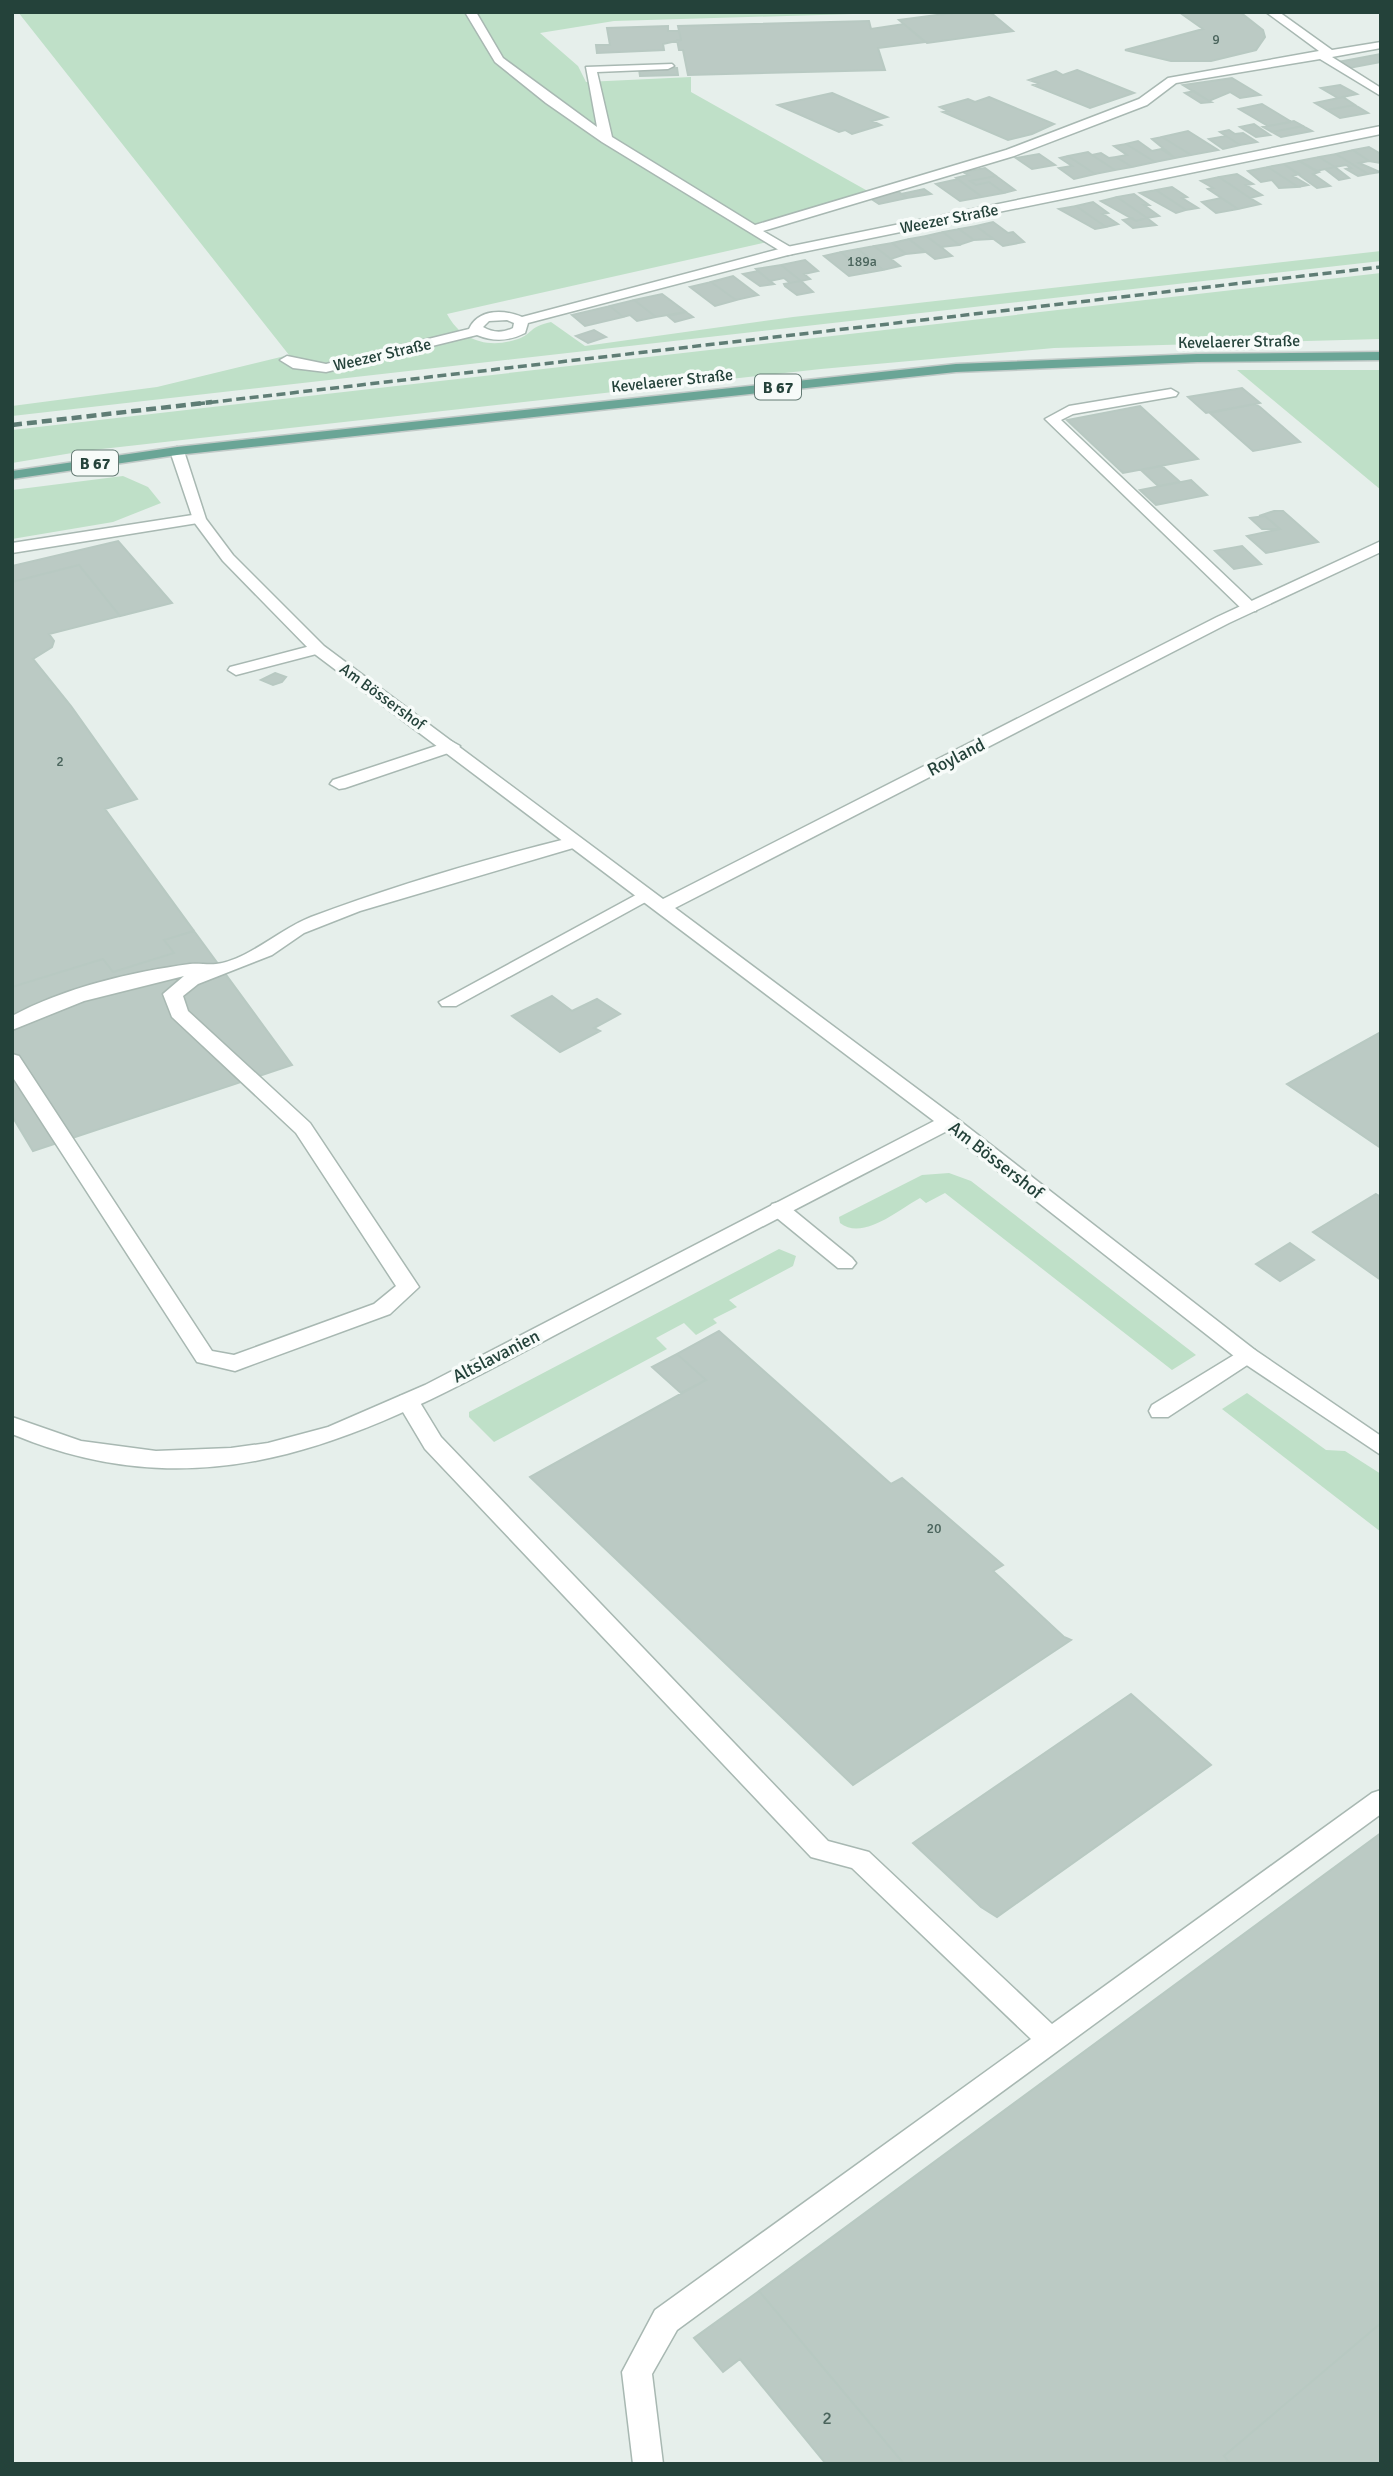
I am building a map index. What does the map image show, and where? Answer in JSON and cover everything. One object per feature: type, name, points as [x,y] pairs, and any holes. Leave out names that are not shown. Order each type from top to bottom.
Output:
[{"type":"main road","name":"Kevelaerer Straße","points":[[12,475],[177,451],[956,368],[1197,358],[1381,356]]},
{"type":"street","points":[[470,12],[499,60],[606,139],[756,229],[787,251]]},
{"type":"street","points":[[1271,12],[1381,93]]},
{"type":"street","points":[[756,229],[1010,153],[1143,102],[1172,80],[1381,45]]},
{"type":"street","points":[[606,139],[590,69],[668,66]]},
{"type":"street","name":"Weezer Straße","points":[[478,331],[475,324],[492,316],[509,316],[521,321],[787,251],[1381,130]]},
{"type":"street","name":"Weezer Straße","points":[[287,360],[299,365],[327,368],[478,331],[496,336],[510,335],[523,327],[521,321]]},
{"type":"street","points":[[1171,393],[1069,410],[1052,419],[1250,608]]},
{"type":"street","name":"Am Bössershof","points":[[177,451],[199,519],[228,558],[318,649],[452,746],[574,842],[948,1122],[1247,1355],[1381,1447]]},
{"type":"street","points":[[12,548],[199,519]]},
{"type":"street","name":"Royland","points":[[662,907],[1250,608],[1381,546]]},
{"type":"street","points":[[236,670],[318,649]]},
{"type":"street","points":[[339,783],[452,746]]},
{"type":"street","points":[[12,1060],[79,1167],[205,1357],[235,1363],[382,1309],[408,1287],[303,1128],[179,1013],[173,994],[191,980],[265,951],[297,929],[354,907],[574,842]]},
{"type":"street","points":[[449,1002],[645,895]]},
{"type":"street","points":[[12,1024],[25,1015],[111,988],[193,967],[218,968]]},
{"type":"street","name":"Altslavanien","points":[[12,1425],[30,1434],[105,1453],[199,1461],[303,1443],[408,1402],[948,1122]]},
{"type":"street","points":[[779,1209],[845,1262]]},
{"type":"street","points":[[1160,1411],[1247,1355]]},
{"type":"street","points":[[408,1402],[433,1443],[820,1850],[860,1860],[1051,2040]]},
{"type":"street","points":[[648,2464],[637,2372],[666,2320],[1381,1800]]},
{"type":"green space","points":[[18,12],[919,12],[614,21],[540,33],[578,66],[586,82],[691,77],[691,92],[873,194],[756,229],[772,241],[447,314],[460,331],[486,343],[518,339],[538,326],[551,322],[585,346],[793,317],[1381,251],[1381,261],[12,416],[12,406],[157,387],[289,355]]},
{"type":"green space","points":[[1381,273],[1381,339],[1054,348],[821,369],[84,451],[12,463],[12,430]]},
{"type":"green space","points":[[1237,370],[1381,370],[1381,490]]},
{"type":"green space","points":[[123,476],[148,487],[161,503],[113,522],[12,539],[12,490]]},
{"type":"green space","points":[[949,1173],[971,1181],[1196,1355],[1172,1370],[945,1193],[926,1203],[920,1198],[870,1226],[849,1228],[840,1223],[839,1217],[922,1175]]},
{"type":"green space","points":[[779,1249],[796,1256],[793,1266],[729,1300],[737,1307],[713,1319],[717,1323],[696,1335],[684,1323],[656,1338],[667,1349],[494,1442],[469,1417],[469,1412]]},
{"type":"green space","points":[[1247,1393],[1326,1450],[1345,1451],[1381,1474],[1381,1532],[1222,1409]]},
{"type":"building","points":[[960,12],[990,12],[1013,31],[927,43],[899,20]]},
{"type":"building","points":[[1179,12],[1240,12],[1263,30],[1265,37],[1256,50],[1211,61],[1171,61],[1125,50],[1203,29]]},
{"type":"building","points":[[869,21],[871,29],[904,24],[925,42],[878,48],[885,70],[688,75],[683,50],[679,50],[677,40],[681,40],[678,26]]},
{"type":"building","points":[[668,26],[668,31],[679,31],[681,40],[663,44],[664,50],[597,53],[596,45],[610,45],[607,28]]},
{"type":"building","points":[[1381,54],[1381,62],[1349,68],[1338,62]]},
{"type":"building","points":[[677,68],[678,75],[640,76],[639,69]]},
{"type":"building","points":[[1077,70],[1134,93],[1090,108],[1033,85],[1038,83],[1029,80],[1056,71],[1063,75]]},
{"type":"building","points":[[1232,78],[1260,95],[1240,98],[1230,92],[1209,101],[1183,85]]},
{"type":"building","points":[[1340,85],[1357,94],[1338,98],[1321,88]]},
{"type":"building","points":[[1194,91],[1211,102],[1201,103],[1185,93]]},
{"type":"building","points":[[832,93],[887,117],[872,121],[881,125],[852,134],[845,130],[839,132],[778,105]]},
{"type":"building","points":[[989,97],[1054,124],[1032,134],[1008,140],[943,112],[948,111],[940,107],[968,99],[975,102]]},
{"type":"building","points":[[1343,97],[1355,105],[1327,110],[1315,103]]},
{"type":"building","points":[[1262,104],[1291,122],[1268,126],[1239,109]]},
{"type":"building","points":[[1355,105],[1368,113],[1340,118],[1327,110]]},
{"type":"building","points":[[1294,121],[1303,126],[1272,132],[1263,127]]},
{"type":"building","points":[[1254,124],[1270,135],[1256,137],[1240,127]]},
{"type":"building","points":[[1303,126],[1312,131],[1281,137],[1272,132]]},
{"type":"building","points":[[1229,130],[1235,134],[1243,133],[1257,142],[1240,145],[1220,132]]},
{"type":"building","points":[[1188,131],[1218,150],[1191,155],[1162,137]]},
{"type":"building","points":[[1226,136],[1240,145],[1223,149],[1209,139]]},
{"type":"building","points":[[1162,137],[1191,155],[1175,158],[1152,139]]},
{"type":"building","points":[[1138,141],[1152,151],[1161,149],[1175,158],[1155,162],[1126,144]]},
{"type":"building","points":[[1126,144],[1155,162],[1132,167],[1116,157],[1127,155],[1114,146]]},
{"type":"building","points":[[1369,147],[1381,154],[1381,163],[1369,161],[1353,150]]},
{"type":"building","points":[[1353,150],[1369,161],[1359,163],[1380,172],[1368,174],[1336,154]]},
{"type":"building","points":[[1088,152],[1115,170],[1095,174],[1068,156]]},
{"type":"building","points":[[1101,153],[1109,158],[1116,157],[1132,167],[1115,170],[1092,155]]},
{"type":"building","points":[[1039,154],[1055,165],[1032,169],[1016,158]]},
{"type":"building","points":[[1336,154],[1368,174],[1358,176],[1346,169],[1351,168],[1346,165],[1335,167],[1319,157]]},
{"type":"building","points":[[1068,156],[1095,174],[1074,179],[1059,168],[1072,166],[1060,158]]},
{"type":"building","points":[[1319,157],[1335,167],[1316,171],[1299,161]]},
{"type":"building","points":[[1299,161],[1319,172],[1313,174],[1330,186],[1317,188],[1284,164]]},
{"type":"building","points":[[1284,164],[1299,174],[1293,176],[1308,185],[1298,187],[1268,167]]},
{"type":"building","points":[[1268,167],[1298,187],[1279,188],[1272,180],[1261,182],[1248,171]]},
{"type":"building","points":[[1335,167],[1349,178],[1339,180],[1325,169]]},
{"type":"building","points":[[985,168],[996,176],[970,181],[976,185],[989,182],[1004,193],[982,197],[956,178],[968,175],[963,172]]},
{"type":"building","points":[[1237,174],[1253,184],[1246,185],[1262,195],[1250,198],[1219,177]]},
{"type":"building","points":[[996,176],[1015,190],[1004,193],[989,182],[976,185],[970,181]]},
{"type":"building","points":[[1219,177],[1260,204],[1238,209],[1208,189],[1213,188],[1201,181]]},
{"type":"building","points":[[958,179],[982,197],[960,201],[936,184]]},
{"type":"building","points":[[1172,187],[1187,197],[1182,198],[1198,208],[1186,210],[1156,190]]},
{"type":"building","points":[[924,189],[931,194],[907,198],[901,194]]},
{"type":"building","points":[[896,190],[907,198],[879,204],[870,198]]},
{"type":"building","points":[[1156,190],[1186,210],[1176,213],[1140,193]]},
{"type":"building","points":[[1134,194],[1159,216],[1147,218],[1117,197]]},
{"type":"building","points":[[1117,197],[1147,218],[1136,221],[1101,201]]},
{"type":"building","points":[[1221,198],[1238,209],[1216,213],[1202,202]]},
{"type":"building","points":[[1093,202],[1108,213],[1103,214],[1118,224],[1106,227],[1076,206]]},
{"type":"building","points":[[1076,206],[1106,227],[1095,229],[1059,209]]},
{"type":"building","points":[[1132,218],[1136,221],[1147,218],[1156,225],[1133,228],[1123,220]]},
{"type":"building","points":[[993,222],[1008,233],[1013,232],[1024,242],[1003,246],[976,226]]},
{"type":"building","points":[[976,226],[993,239],[974,240],[959,229]]},
{"type":"building","points":[[959,229],[974,240],[959,245],[943,232]]},
{"type":"building","points":[[943,232],[959,245],[941,247],[926,236]]},
{"type":"building","points":[[926,236],[952,256],[935,259],[909,239]]},
{"type":"building","points":[[909,239],[925,252],[906,254],[892,243]]},
{"type":"building","points":[[892,243],[906,254],[891,259],[874,246]]},
{"type":"building","points":[[874,246],[900,266],[883,270],[858,249]]},
{"type":"building","points":[[858,249],[883,270],[866,273],[841,252]]},
{"type":"building","points":[[841,252],[866,273],[849,276],[824,256]]},
{"type":"building","points":[[805,260],[818,271],[804,274],[810,279],[801,281],[781,265]]},
{"type":"building","points":[[781,265],[801,281],[790,283],[784,278],[770,281],[756,269]]},
{"type":"building","points":[[758,271],[774,284],[760,286],[743,274]]},
{"type":"building","points":[[733,276],[758,295],[736,300],[711,282]]},
{"type":"building","points":[[801,281],[813,292],[797,295],[784,284]]},
{"type":"building","points":[[711,282],[736,300],[715,306],[690,287]]},
{"type":"building","points":[[662,294],[686,312],[656,317],[634,300]]},
{"type":"building","points":[[634,300],[656,317],[637,321],[630,315],[623,317],[610,306]]},
{"type":"building","points":[[610,306],[623,317],[585,326],[572,315]]},
{"type":"building","points":[[686,312],[693,317],[675,322],[668,316]]},
{"type":"building","points":[[594,330],[606,337],[588,343],[576,336]]},
{"type":"building","points":[[1242,388],[1260,403],[1206,413],[1188,397]]},
{"type":"building","points":[[1255,404],[1300,442],[1253,451],[1210,413]]},
{"type":"building","points":[[1140,406],[1198,459],[1123,473],[1067,420]]},
{"type":"building","points":[[1162,466],[1180,482],[1158,486],[1141,470]]},
{"type":"building","points":[[1191,480],[1207,495],[1156,505],[1140,490]]},
{"type":"building","points":[[1283,511],[1318,542],[1266,553],[1247,536],[1280,529],[1265,516],[1259,516]]},
{"type":"building","points":[[1265,516],[1280,529],[1262,529],[1250,518]]},
{"type":"building","points":[[118,541],[172,603],[120,616],[79,565],[12,582],[12,566]]},
{"type":"building","points":[[1242,546],[1261,564],[1234,569],[1215,551]]},
{"type":"building","points":[[79,565],[120,616],[49,634],[54,641],[52,647],[33,659],[71,706],[137,799],[105,809],[194,931],[164,940],[174,953],[113,972],[103,959],[12,987],[12,582]]},
{"type":"building","points":[[275,673],[286,677],[282,682],[273,685],[261,680]]},
{"type":"building","points":[[194,931],[292,1065],[33,1151],[12,1116],[12,987],[103,959],[113,972],[174,953],[164,940]]},
{"type":"building","points":[[552,996],[572,1011],[597,999],[620,1014],[594,1028],[600,1031],[560,1052],[512,1016]]},
{"type":"building","points":[[1381,1032],[1381,1148],[1287,1084]]},
{"type":"building","points":[[1376,1194],[1381,1197],[1381,1280],[1313,1232]]},
{"type":"building","points":[[1290,1243],[1314,1260],[1280,1281],[1256,1264]]},
{"type":"building","points":[[719,1331],[891,1484],[902,1478],[1003,1565],[993,1571],[1064,1637],[1071,1640],[853,1785],[530,1477],[706,1380],[677,1354]]},
{"type":"building","points":[[677,1354],[706,1380],[681,1393],[652,1367]]},
{"type":"building","points":[[1131,1694],[1211,1765],[997,1917],[981,1907],[913,1843]]},
{"type":"building","points":[[1381,1833],[1381,2323],[1224,2456],[1228,2461],[1225,2464],[904,2464],[759,2291]]},
{"type":"building","points":[[759,2291],[904,2464],[826,2464],[740,2359],[723,2372],[694,2338]]},
{"type":"building","points":[[1381,2323],[1381,2464],[1231,2464],[1228,2461],[1224,2456]]},
{"type":"railway","points":[[196,404],[1381,267]]},
{"type":"railway","points":[[12,425],[212,402]]}]
